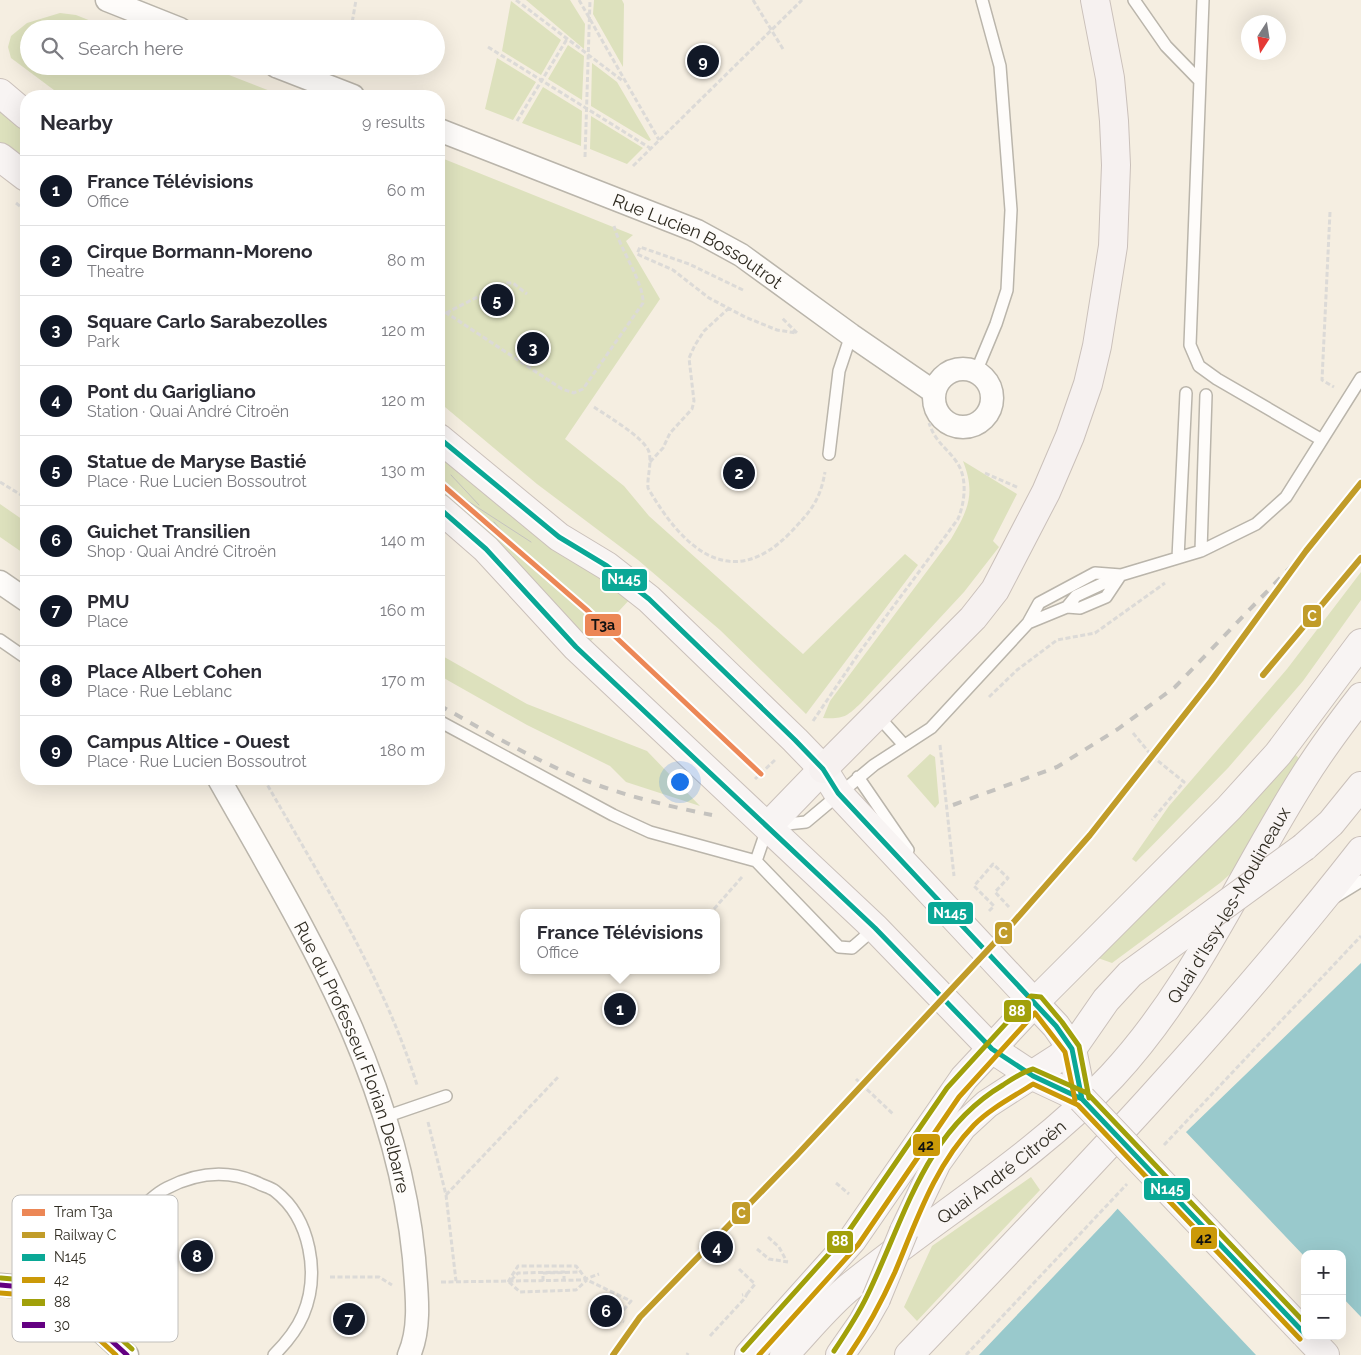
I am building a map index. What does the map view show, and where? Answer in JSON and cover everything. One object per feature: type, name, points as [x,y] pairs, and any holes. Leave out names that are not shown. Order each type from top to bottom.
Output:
[{"type":"highway","points":[[823,769],[876,713],[973,618],[995,590],[1046,492],[1088,384],[1099,337],[1112,256],[1116,165],[1110,78],[1094,0]]},
{"type":"main road","points":[[0,93],[20,110]]},
{"type":"main road","points":[[0,157],[20,172]]},
{"type":"main road","points":[[445,443],[559,537],[607,566],[649,599],[823,769],[848,785],[949,894],[1056,1026],[1072,1049],[1082,1102]]},
{"type":"main road","points":[[445,513],[486,549],[583,654],[876,928],[992,1050],[1033,1076],[1082,1102],[1301,1330]]},
{"type":"main road","points":[[749,1355],[840,1255],[953,1092],[1035,1002],[1229,808],[1278,754],[1361,643]]},
{"type":"main road","name":"Quai d'Issy-les-Moulineaux","points":[[1082,1102],[1147,1036],[1187,979],[1301,781],[1330,737],[1361,696]]},
{"type":"main road","points":[[768,826],[823,769]]},
{"type":"main road","points":[[840,1355],[863,1322],[876,1298],[904,1231],[938,1162],[962,1127],[987,1104],[1072,1049],[1106,1000],[1130,974],[1304,847],[1331,823],[1361,786]]},
{"type":"main road","points":[[910,1355],[1118,1137],[1316,908],[1361,851]]},
{"type":"main road","name":"Quai André Citroën","points":[[784,1355],[850,1286],[1024,1154],[1082,1102]]},
{"type":"main road","points":[[1311,1340],[1325,1355]]},
{"type":"street","points":[[106,0],[157,20]]},
{"type":"street","points":[[299,75],[338,90]]},
{"type":"street","name":"Rue Lucien Bossoutrot","points":[[445,132],[697,231],[741,255],[851,335],[934,392]]},
{"type":"street","points":[[960,369],[976,372],[987,381],[991,391],[992,402],[988,412],[973,425],[953,425],[944,420],[934,402],[934,392],[943,376],[951,371],[960,369]]},
{"type":"street","points":[[0,582],[20,596]]},
{"type":"street","name":"Rue du Professeur Florian Delbarre","points":[[222,785],[336,990],[374,1080],[403,1183],[412,1237],[416,1284],[416,1322],[415,1336],[409,1355]]},
{"type":"street","points":[[113,1342],[127,1355]]},
{"type":"lane","points":[[976,372],[996,324],[1007,290],[1011,210],[1000,66],[982,0]]},
{"type":"lane","points":[[1134,0],[1166,46],[1200,81]]},
{"type":"lane","points":[[1203,0],[1190,345],[1199,366],[1217,379],[1322,440]]},
{"type":"lane","points":[[829,454],[839,371],[851,335]]},
{"type":"lane","points":[[756,861],[768,826],[806,822],[848,785],[931,728],[1028,623],[1040,603],[1095,573],[1121,575],[1201,551],[1256,524],[1286,497],[1361,378]]},
{"type":"lane","points":[[1178,558],[1186,393]]},
{"type":"lane","points":[[1201,551],[1206,395]]},
{"type":"lane","points":[[1028,623],[1067,608],[1080,608],[1106,597],[1121,575]]},
{"type":"lane","points":[[0,640],[20,654]]},
{"type":"lane","points":[[876,713],[904,745]]},
{"type":"lane","points":[[445,724],[613,815],[650,832],[756,861],[839,947],[852,948],[876,928]]},
{"type":"lane","points":[[1316,908],[1361,881]]},
{"type":"lane","points":[[385,1117],[446,1096]]},
{"type":"lane","points":[[156,1195],[165,1188],[201,1175],[223,1173],[250,1180],[275,1191],[294,1214],[307,1238],[312,1277],[303,1316],[274,1355]]},
{"type":"path","points":[[353,20],[356,0]]},
{"type":"path","points":[[516,0],[624,82]]},
{"type":"path","points":[[579,0],[624,82],[659,140]]},
{"type":"path","points":[[585,157],[590,0]]},
{"type":"path","points":[[752,0],[783,48]]},
{"type":"path","points":[[632,166],[802,0]]},
{"type":"path","points":[[517,121],[567,39]]},
{"type":"path","points":[[488,47],[650,148]]},
{"type":"path","points":[[1329,384],[1322,380],[1330,212]]},
{"type":"path","points":[[445,313],[541,374],[562,390],[574,393],[583,389],[643,303],[644,293],[619,242],[614,226]]},
{"type":"path","points":[[749,293],[689,264],[640,247],[637,254],[672,270],[709,298],[728,308],[777,330],[797,333],[790,326]]},
{"type":"path","points":[[445,313],[504,283],[513,283],[527,294]]},
{"type":"path","points":[[650,462],[664,448],[670,433],[692,408],[694,401],[689,358],[704,332],[728,308]]},
{"type":"path","points":[[594,407],[646,445],[650,462],[647,478],[648,488],[687,542],[706,554],[726,561],[744,563],[762,557],[779,544],[803,520],[821,494],[829,454]]},
{"type":"path","points":[[810,725],[859,653],[958,518],[963,508],[962,473],[958,462],[934,438],[929,423]]},
{"type":"path","points":[[985,473],[1024,490]]},
{"type":"path","points":[[0,482],[20,494]]},
{"type":"path","points":[[984,701],[1017,670],[1057,640],[1095,633],[1168,580]]},
{"type":"path","points":[[1132,732],[1152,756],[1184,782],[1152,820]]},
{"type":"path","points":[[939,740],[949,894]]},
{"type":"path","points":[[751,784],[781,754]]},
{"type":"path","points":[[267,785],[323,882],[378,985],[412,1066],[440,1162],[446,1195],[456,1281]]},
{"type":"path","points":[[714,909],[756,861]]},
{"type":"path","points":[[989,911],[994,906],[974,886],[993,864],[1008,878],[995,892],[1009,907]]},
{"type":"path","points":[[446,1195],[559,1076]]},
{"type":"path","points":[[856,1079],[893,1114]]},
{"type":"path","points":[[836,1183],[849,1194]]},
{"type":"path","points":[[757,1249],[769,1259],[788,1262],[779,1247],[768,1237]]},
{"type":"path","points":[[508,1282],[518,1266],[576,1266],[587,1280],[631,1300],[617,1318],[624,1322]]},
{"type":"path","points":[[710,1336],[745,1298],[744,1294],[755,1284],[739,1269]]},
{"type":"path","points":[[508,1282],[518,1273],[564,1272],[564,1281],[543,1282],[543,1273],[563,1272],[573,1272],[583,1272]]},
{"type":"path","points":[[441,1282],[583,1280],[599,1274]]},
{"type":"path","points":[[312,1277],[379,1277],[396,1287]]},
{"type":"path","points":[[508,1282],[520,1292],[576,1290],[587,1280]]},
{"type":"green space","points":[[526,0],[570,0],[585,24],[584,49]]},
{"type":"green space","points":[[594,0],[622,0],[624,4],[623,67],[593,14]]},
{"type":"green space","points":[[511,1],[561,40],[541,75],[502,51]]},
{"type":"green space","points":[[60,13],[76,15],[88,20],[37,20]]},
{"type":"green space","points":[[20,29],[20,65],[11,58],[8,47],[11,36]]},
{"type":"green space","points":[[568,45],[584,56],[582,100],[548,79]]},
{"type":"green space","points":[[497,58],[536,82],[513,120],[485,109]]},
{"type":"green space","points":[[592,63],[617,82],[651,140],[649,141],[591,106]]},
{"type":"green space","points":[[34,75],[229,75],[268,90],[54,90]]},
{"type":"green space","points":[[543,87],[582,111],[581,146],[522,123]]},
{"type":"green space","points":[[0,106],[20,121],[20,157],[0,142]]},
{"type":"green space","points":[[591,116],[643,148],[627,164],[590,149]]},
{"type":"green space","points":[[445,159],[633,235],[626,241],[660,299],[565,439],[624,486],[649,516],[803,654],[905,554],[918,565],[806,714],[720,630],[638,560],[537,484],[445,407]]},
{"type":"green space","points":[[445,455],[632,597],[590,642],[513,560],[513,556],[445,497]]},
{"type":"green space","points":[[963,461],[1017,494],[993,541],[999,547],[964,592],[861,703],[844,716],[823,718],[830,701],[957,529],[966,510],[969,493],[969,483]]},
{"type":"green space","points":[[0,504],[20,518],[20,551],[0,537]]},
{"type":"green space","points":[[1361,572],[1361,600],[1303,681],[1228,768],[1136,862],[1132,859],[1169,806],[1287,669]]},
{"type":"green space","points":[[445,657],[527,704],[647,751],[700,806],[626,782],[610,766],[527,725],[445,679]]},
{"type":"green space","points":[[1294,753],[1303,763],[1245,861],[1220,883],[1112,963],[1098,958]]},
{"type":"green space","points":[[930,754],[935,757],[939,803],[935,808],[907,776]]},
{"type":"green space","points":[[1031,1177],[1040,1190],[917,1321],[904,1307],[932,1246]]},
{"type":"water","points":[[1361,963],[1361,1355],[979,1355],[1111,1216],[1186,1132]]},
{"type":"pier","points":[[1184,1130],[1301,1253],[1301,1340],[1346,1340],[1346,1301],[1361,1317],[1361,1355],[1256,1355],[1116,1207]]},
{"type":"tram line","points":[[451,475],[479,505]]},
{"type":"tram line","points":[[445,486],[531,542]]},
{"type":"tram line","name":"T3a","points":[[445,487],[588,611],[761,774]]},
{"type":"tram line","points":[[494,522],[522,554]]},
{"type":"railway","points":[[953,805],[1057,767],[1118,729],[1175,687],[1306,551]]},
{"type":"railway","points":[[445,708],[522,751],[587,781],[647,800],[712,815]]},
{"type":"rail line","name":"C","points":[[613,1355],[640,1317],[796,1156],[1012,924],[1090,835],[1211,681],[1306,551],[1361,483]]},
{"type":"rail line","name":"C","points":[[1263,675],[1361,558]]},
{"type":"transit line","name":"N145","points":[[445,443],[559,537],[607,566],[649,599],[795,740],[823,769],[838,793],[1056,1026],[1072,1049],[1082,1099]]},
{"type":"transit line","name":"N145","points":[[445,513],[486,549],[576,647],[875,928],[992,1049],[1033,1076],[1082,1099],[1301,1330]]},
{"type":"transit line","name":"88","points":[[743,1350],[846,1235],[947,1088],[1031,996],[1041,997],[1079,1046],[1089,1098]]},
{"type":"transit line","name":"42","points":[[759,1355],[858,1245],[959,1097],[1035,1013],[1065,1052],[1075,1100]]},
{"type":"transit line","name":"88","points":[[834,1351],[863,1303],[906,1207],[935,1152],[954,1127],[976,1104],[1014,1078],[1033,1069],[1087,1093],[1301,1319]]},
{"type":"transit line","name":"42","points":[[849,1355],[885,1294],[919,1214],[948,1158],[974,1125],[995,1108],[1033,1084],[1078,1105],[1300,1339]]},
{"type":"transit line","name":"88","points":[[1,1278],[12,1279]]},
{"type":"transit line","name":"30","points":[[0,1285],[12,1286]]},
{"type":"transit line","name":"42","points":[[0,1293],[12,1294]]},
{"type":"transit line","name":"42","points":[[102,1342],[116,1355]]},
{"type":"transit line","name":"30","points":[[113,1342],[127,1355]]},
{"type":"transit line","name":"88","points":[[124,1342],[132,1349]]},
{"type":"place","name":"Campus Altice - Ouest","points":[[703,61]]},
{"type":"place","name":"Statue de Maryse Bastié","points":[[497,300]]},
{"type":"place","name":"Square Carlo Sarabezolles","points":[[533,348]]},
{"type":"place","name":"Cirque Bormann-Moreno","points":[[739,473]]},
{"type":"place","name":"France Télévisions","points":[[620,1009]]},
{"type":"place","name":"Pont du Garigliano","points":[[717,1247]]},
{"type":"place","name":"Place Albert Cohen","points":[[197,1256]]},
{"type":"place","name":"Guichet Transilien","points":[[606,1311]]},
{"type":"place","name":"PMU","points":[[349,1319]]}]
